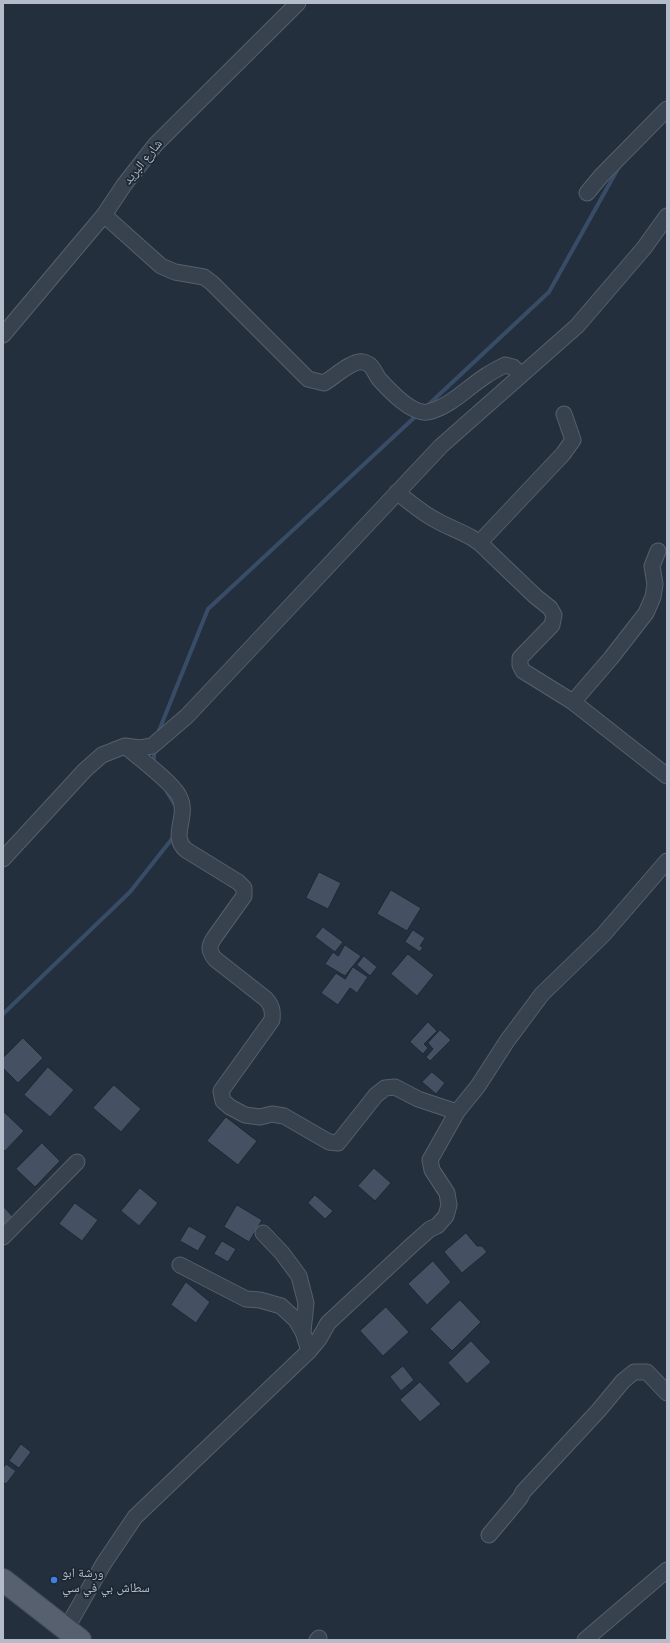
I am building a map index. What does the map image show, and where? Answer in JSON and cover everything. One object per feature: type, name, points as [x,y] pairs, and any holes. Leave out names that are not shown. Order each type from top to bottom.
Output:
[{"type":"main road","points":[[3,1580],[73,1635]]},
{"type":"street","name":"شارع البريد","points":[[3,335],[104,214],[124,185],[156,144],[298,3]]},
{"type":"street","points":[[587,193],[601,176],[667,109]]},
{"type":"street","points":[[104,214],[161,266],[175,272],[204,277],[212,283],[308,379],[324,383],[350,365],[362,362],[373,367],[379,378],[400,400],[413,409],[426,412],[440,408],[487,374],[506,365],[512,367],[521,376]]},
{"type":"street","points":[[3,859],[85,770],[102,755],[125,746],[140,748],[152,746],[187,716],[441,446],[577,326],[644,248],[667,216]]},
{"type":"street","points":[[480,542],[563,454],[573,440],[564,414]]},
{"type":"street","points":[[397,492],[416,508],[435,520],[480,542],[534,596],[550,608],[554,615],[552,625],[520,658],[520,665],[523,671],[573,702],[667,776]]},
{"type":"street","points":[[573,702],[611,658],[646,613],[653,597],[655,584],[652,566],[658,550]]},
{"type":"street","points":[[125,746],[172,787],[180,796],[184,811],[178,838],[180,846],[238,882],[244,888],[244,896],[214,938],[210,946],[210,951],[215,959],[266,999],[271,1005],[273,1016],[272,1020],[221,1091],[223,1101],[244,1115],[260,1117],[272,1114],[284,1116],[329,1142],[338,1143],[376,1095],[385,1088],[395,1087],[418,1099],[456,1112]]},
{"type":"street","points":[[73,1635],[104,1564],[135,1517],[309,1351],[319,1339],[328,1324],[412,1245],[430,1229],[437,1226],[446,1216],[449,1205],[447,1193],[432,1170],[430,1160],[456,1112],[478,1086],[507,1042],[542,994],[604,935],[667,861]]},
{"type":"street","points":[[3,1237],[77,1162]]},
{"type":"street","points":[[263,1233],[282,1252],[299,1276],[306,1303],[303,1332]]},
{"type":"street","points":[[180,1265],[246,1299],[260,1300],[281,1306],[296,1320],[303,1332],[309,1351]]},
{"type":"street","points":[[489,1535],[520,1498],[523,1492],[599,1410],[623,1381],[634,1372],[647,1372],[667,1393]]},
{"type":"street","points":[[585,1640],[667,1570]]},
{"type":"building","points":[[319,872],[341,883],[328,909],[306,898]]},
{"type":"building","points":[[391,890],[421,908],[407,931],[377,914]]},
{"type":"building","points":[[323,927],[343,942],[335,952],[315,937]]},
{"type":"building","points":[[413,930],[425,938],[420,946],[423,947],[420,952],[405,942]]},
{"type":"building","points":[[345,945],[361,956],[345,976],[325,964],[333,952],[338,956]]},
{"type":"building","points":[[408,954],[434,975],[417,996],[391,974]]},
{"type":"building","points":[[364,956],[377,967],[370,976],[357,965]]},
{"type":"building","points":[[353,967],[368,977],[357,993],[350,988],[338,1005],[321,993],[336,973],[345,979]]},
{"type":"building","points":[[428,1022],[437,1031],[424,1044],[428,1048],[423,1054],[410,1042]]},
{"type":"building","points":[[440,1030],[451,1040],[430,1061],[426,1057],[433,1049],[428,1043]]},
{"type":"building","points":[[23,1038],[43,1058],[18,1083],[3,1068],[3,1058]]},
{"type":"building","points":[[48,1067],[74,1090],[50,1117],[24,1095]]},
{"type":"building","points":[[432,1072],[445,1083],[436,1094],[422,1082]]},
{"type":"building","points":[[114,1085],[141,1109],[121,1132],[93,1108]]},
{"type":"building","points":[[3,1111],[24,1131],[5,1151],[3,1149]]},
{"type":"building","points":[[226,1117],[257,1141],[238,1165],[207,1141]]},
{"type":"building","points":[[42,1143],[60,1161],[35,1187],[16,1169]]},
{"type":"building","points":[[374,1168],[391,1183],[375,1201],[358,1186]]},
{"type":"building","points":[[140,1188],[158,1203],[139,1226],[121,1211]]},
{"type":"building","points":[[315,1195],[333,1211],[325,1219],[308,1203]]},
{"type":"building","points":[[75,1203],[98,1220],[82,1241],[59,1224]]},
{"type":"building","points":[[237,1205],[262,1220],[249,1242],[224,1227]]},
{"type":"building","points":[[3,1206],[14,1218],[3,1228]]},
{"type":"building","points":[[189,1226],[207,1236],[198,1251],[180,1241]]},
{"type":"building","points":[[466,1233],[477,1246],[482,1246],[487,1252],[462,1273],[444,1252]]},
{"type":"building","points":[[222,1241],[236,1249],[228,1262],[214,1254]]},
{"type":"building","points":[[433,1261],[451,1282],[427,1305],[408,1284]]},
{"type":"building","points":[[186,1282],[210,1302],[196,1323],[171,1305]]},
{"type":"building","points":[[460,1300],[481,1322],[452,1351],[430,1329]]},
{"type":"building","points":[[386,1307],[409,1332],[383,1356],[360,1331]]},
{"type":"building","points":[[471,1341],[491,1362],[467,1384],[448,1363]]},
{"type":"building","points":[[403,1366],[414,1380],[401,1391],[390,1377]]},
{"type":"building","points":[[420,1382],[441,1404],[420,1422],[400,1400]]},
{"type":"building","points":[[21,1444],[31,1452],[19,1468],[9,1461]]},
{"type":"building","points":[[6,1464],[16,1471],[6,1484],[3,1482],[3,1469]]},
{"type":"waterway","points":[[427,406],[549,292],[620,165]]},
{"type":"waterway","points":[[158,733],[208,609],[417,415]]},
{"type":"waterway","points":[[153,765],[155,748]]},
{"type":"waterway","points":[[167,792],[175,805]]},
{"type":"waterway","points":[[3,1014],[130,892],[175,835]]},
{"type":"place","name":"ورشة ابو سطاش بي في سي","points":[[54,1580]]}]
